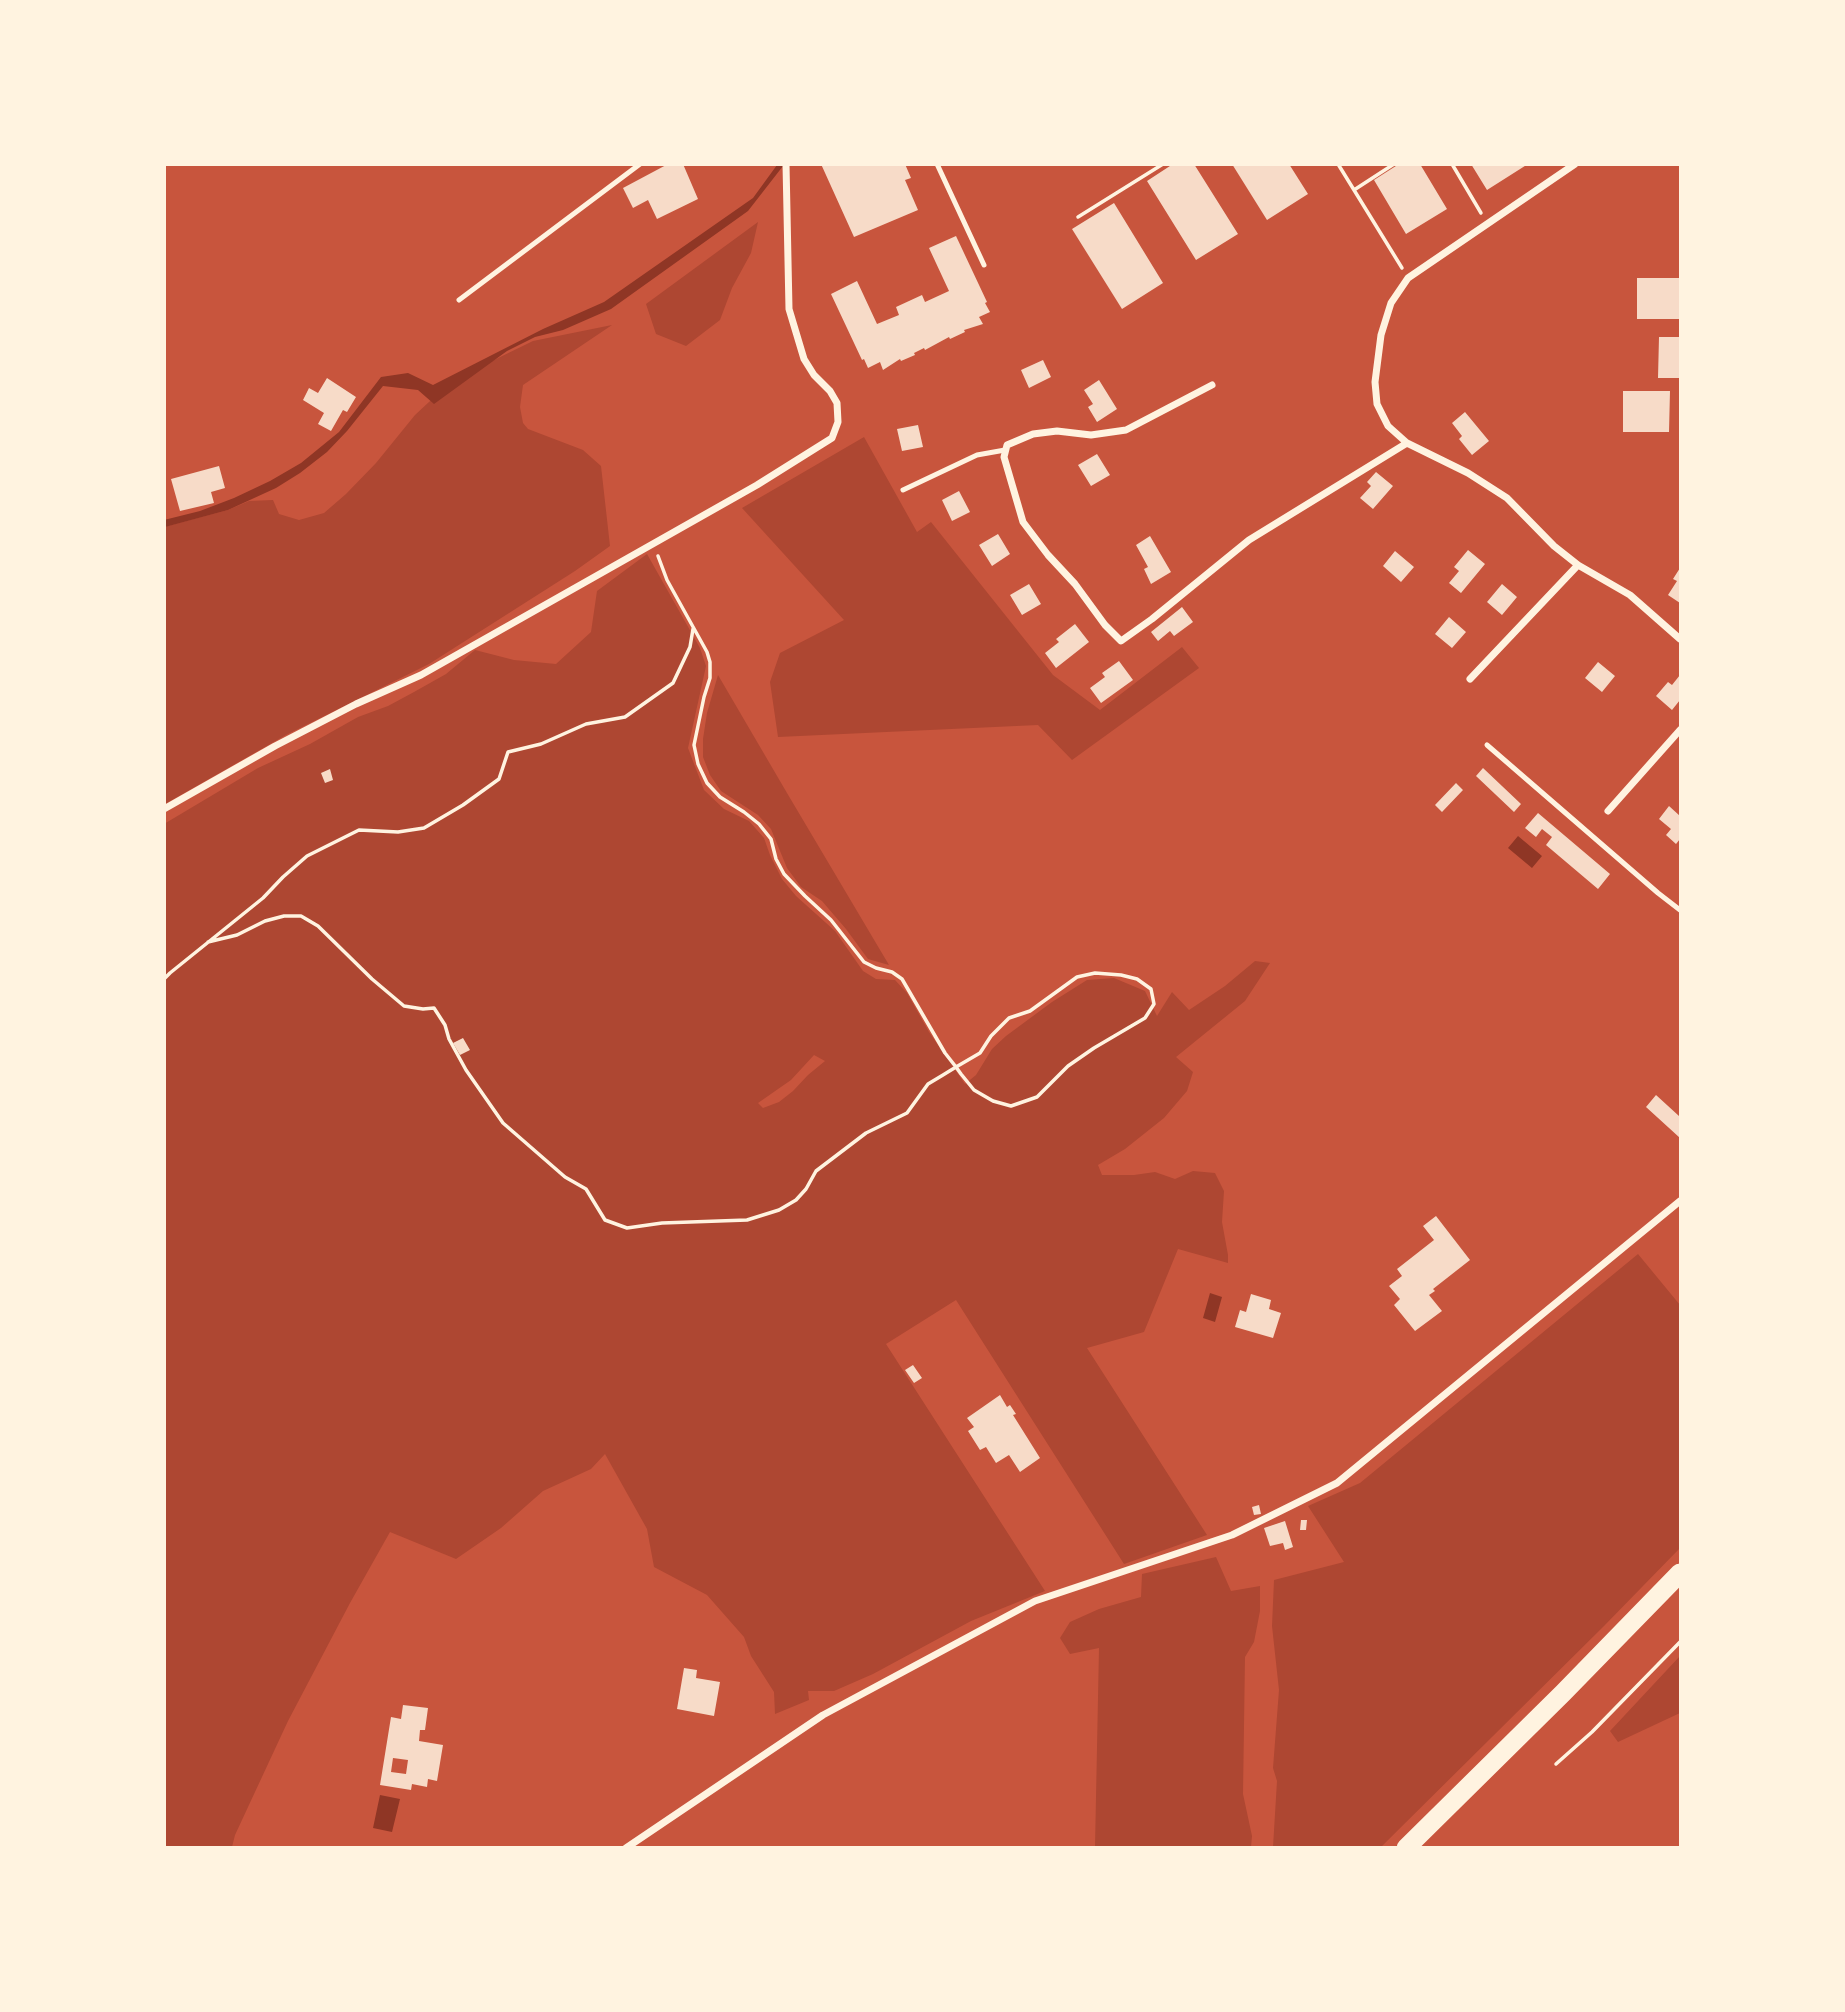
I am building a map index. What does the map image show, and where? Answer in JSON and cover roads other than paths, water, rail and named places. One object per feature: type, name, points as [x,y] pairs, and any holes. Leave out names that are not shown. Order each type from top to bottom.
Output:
[{"type":"highway","points":[[1406,1847],[1681,1573]]},
{"type":"street","points":[[164,809],[344,710],[421,675],[757,485],[832,438],[838,422],[837,403],[804,359],[789,309],[786,164]]},
{"type":"street","points":[[1575,164],[1408,278],[1391,303],[1381,335],[1375,382],[1377,404],[1388,426],[1407,443],[1468,473],[1507,498],[1554,546],[1578,565],[1630,594],[1681,639]]},
{"type":"street","points":[[1212,384],[1126,430],[1091,435],[1057,431],[1033,434],[1007,445],[1005,450],[1004,457],[1023,522],[1105,625],[1121,641],[1249,540],[1407,443]]},
{"type":"street","points":[[1471,679],[1578,565]]},
{"type":"street","points":[[1608,811],[1681,730]]},
{"type":"street","points":[[626,1847],[823,1715],[1035,1601],[1232,1535],[1338,1483],[1681,1201]]},
{"type":"lane","points":[[459,300],[640,164]]},
{"type":"lane","points":[[937,164],[984,265]]},
{"type":"lane","points":[[903,490],[977,455],[1005,450]]},
{"type":"lane","points":[[1487,745],[1681,910]]}]
